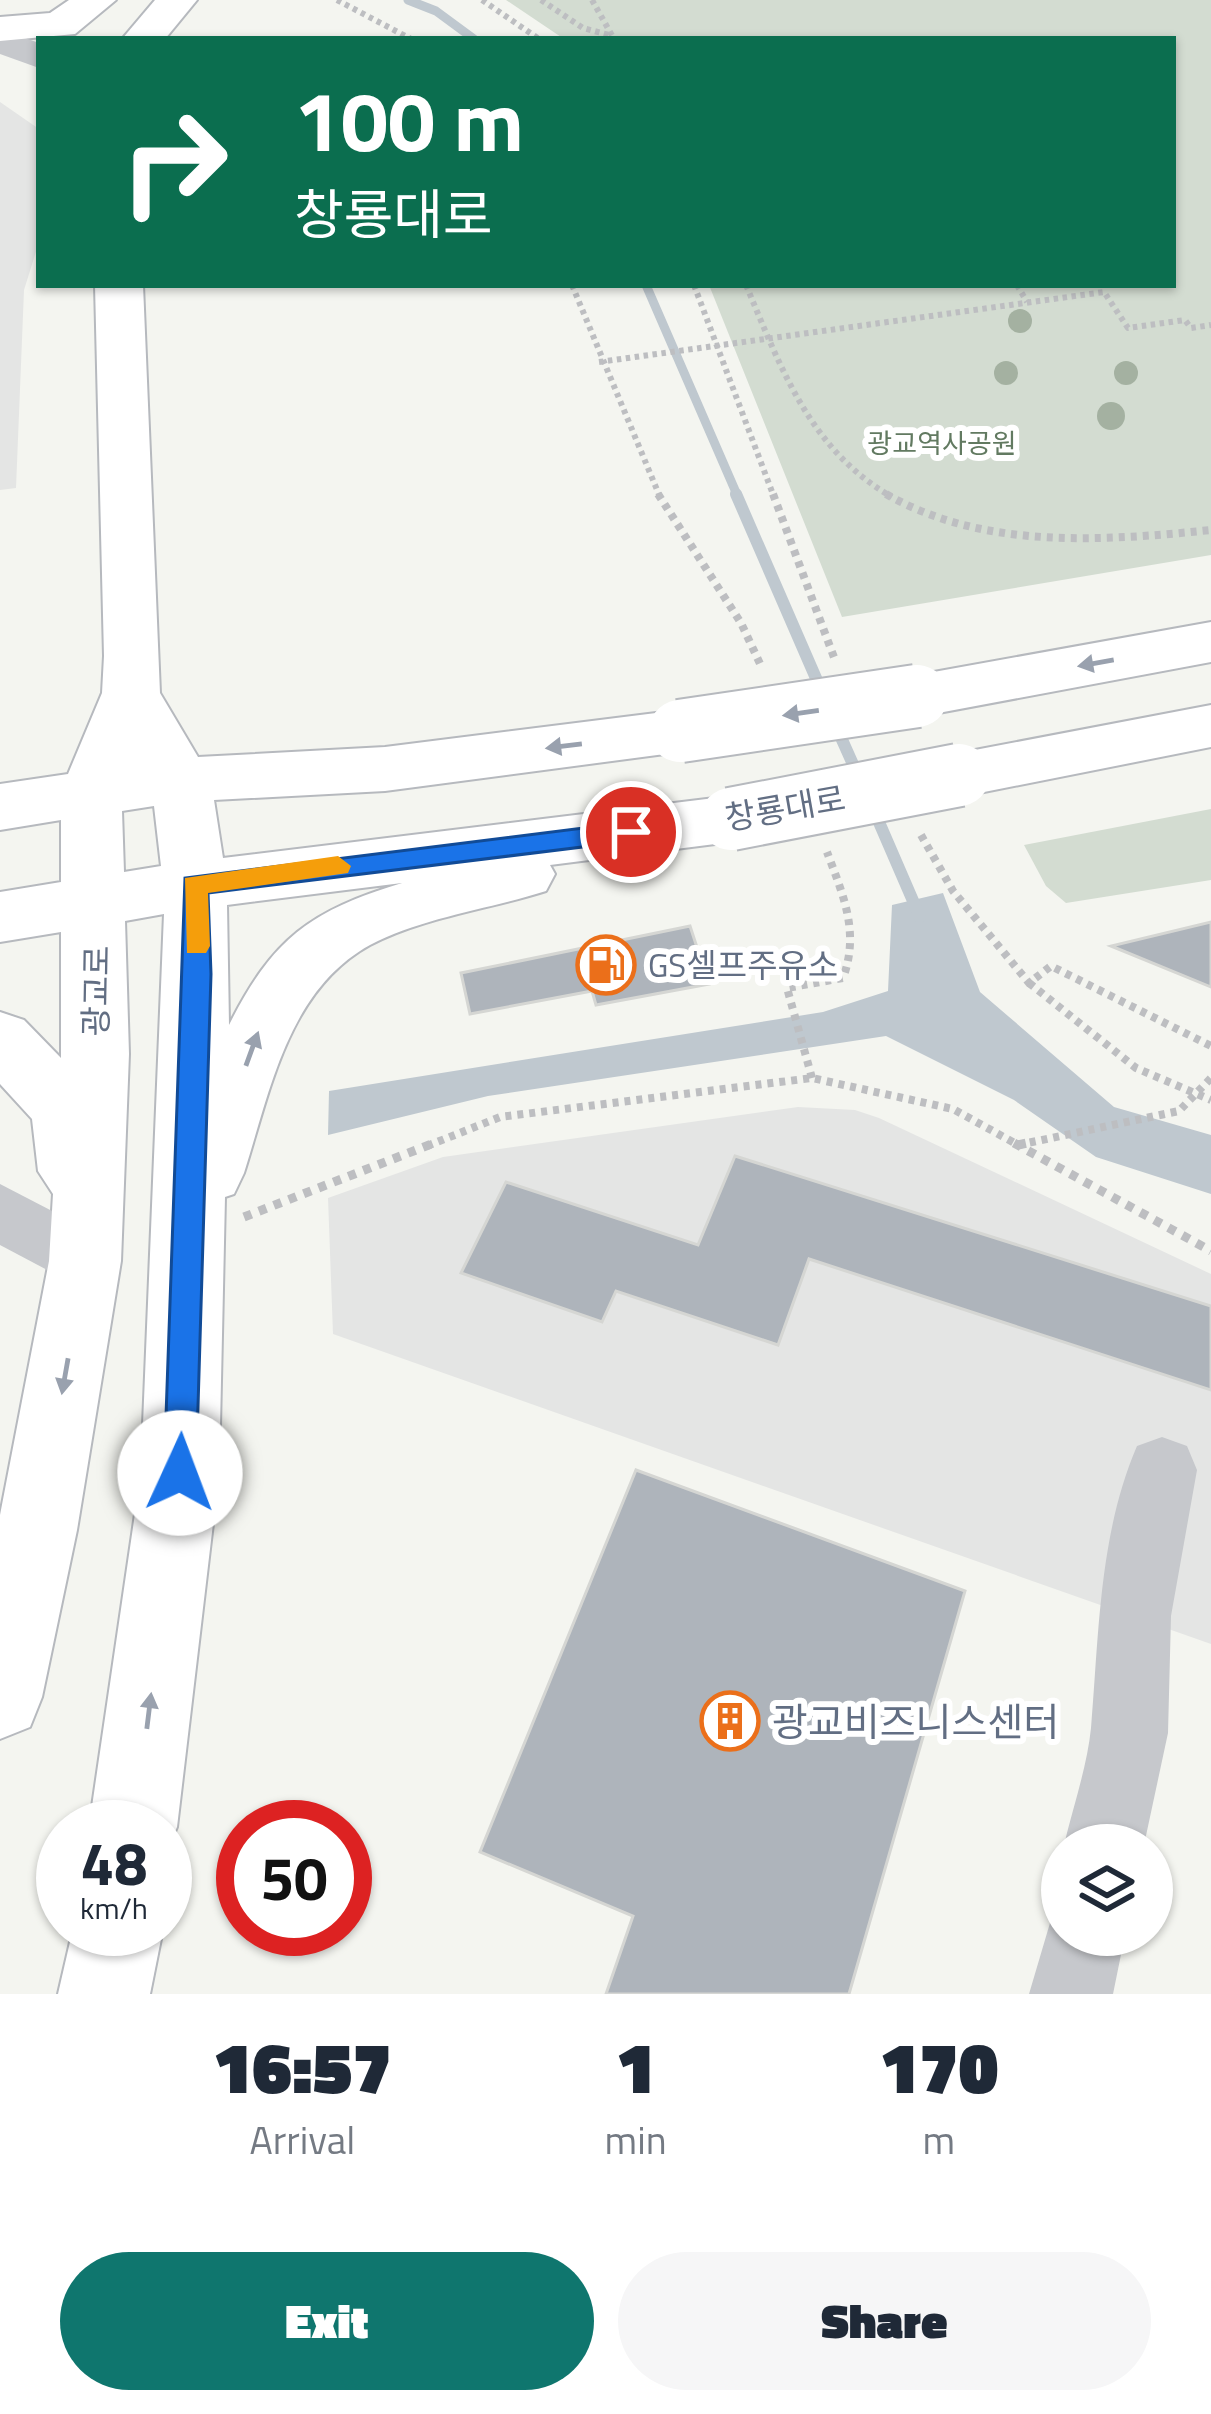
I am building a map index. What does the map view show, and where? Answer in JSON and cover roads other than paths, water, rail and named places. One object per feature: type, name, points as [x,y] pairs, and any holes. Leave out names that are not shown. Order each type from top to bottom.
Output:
[{"type":"main road","points":[[0,29],[60,25],[96,0]]},
{"type":"main road","name":"광교로","points":[[0,1697],[37,1530],[85,1261],[97,898],[92,791],[131,693],[119,288]]},
{"type":"main road","points":[[0,807],[181,780],[385,769],[680,731],[916,696],[1211,642]]},
{"type":"main road","points":[[131,693],[181,780],[195,885],[197,974],[180,1473],[138,1800]]},
{"type":"main road","name":"창룡대로","points":[[0,917],[97,898],[704,823],[1211,726]]},
{"type":"main road","points":[[187,1239],[269,1010],[307,962],[346,929],[704,823]]},
{"type":"main road","points":[[0,1039],[65,1108],[85,1261]]},
{"type":"main road","points":[[104,1994],[112,1956]]},
{"type":"street","points":[[0,40],[36,56]]},
{"type":"street","points":[[0,1212],[85,1261]]},
{"type":"street","points":[[1109,1824],[1129,1733],[1134,1616],[1162,1470]]},
{"type":"street","points":[[1070,1994],[1079,1956]]},
{"type":"waterway","points":[[408,0],[436,11],[470,36]]},
{"type":"waterway","points":[[647,288],[738,497]]},
{"type":"waterway","points":[[736,494],[822,692]]},
{"type":"waterway","points":[[835,724],[860,780]]},
{"type":"waterway","points":[[872,806],[920,917]]},
{"type":"place","name":"GS셀프주유소","points":[[606,965]]},
{"type":"place","name":"광교비즈니스센터","points":[[730,1721]]},
{"type":"park label","name":"광교역사공원","points":[[942,442]]}]
